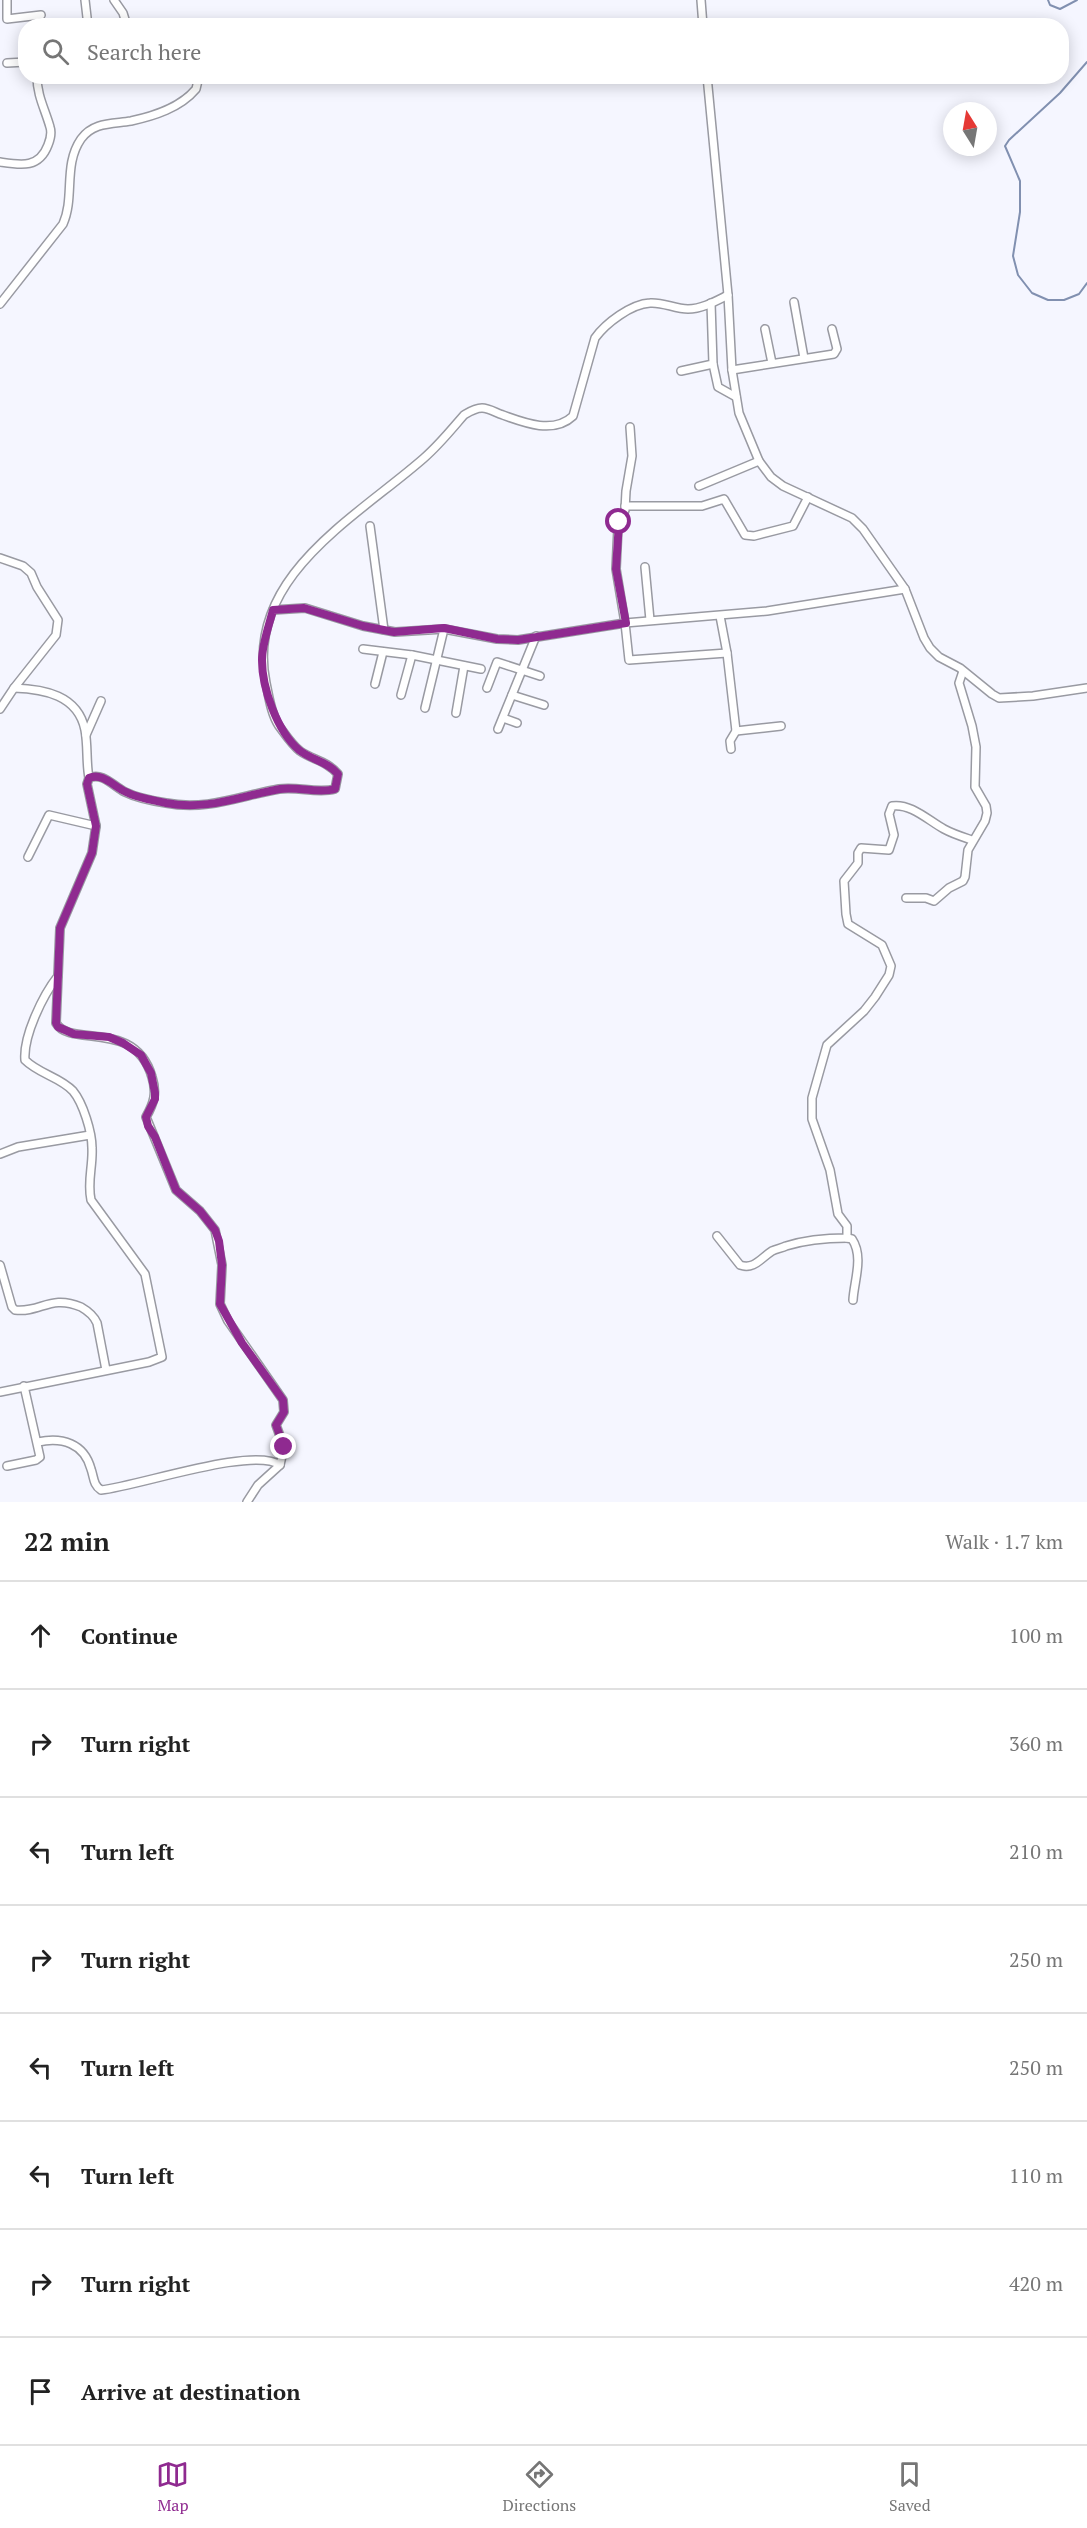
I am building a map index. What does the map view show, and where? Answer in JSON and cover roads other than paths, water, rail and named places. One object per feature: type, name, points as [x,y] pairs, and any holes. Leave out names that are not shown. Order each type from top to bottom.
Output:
[{"type":"street","points":[[7,0],[7,19],[41,15]]},
{"type":"street","points":[[85,0],[87,18]]},
{"type":"street","points":[[114,0],[125,18]]},
{"type":"street","points":[[701,0],[702,18]]},
{"type":"street","points":[[7,63],[18,62]]},
{"type":"street","points":[[0,162],[32,164],[40,158],[48,146],[51,129],[39,100],[38,84]]},
{"type":"street","points":[[0,304],[63,224],[67,211],[70,169],[78,145],[85,135],[97,126],[130,121],[172,108],[196,89],[197,84]]},
{"type":"street","points":[[708,84],[728,295],[732,370],[736,397],[746,433],[759,461],[771,477],[783,486],[852,518],[863,529],[905,590],[924,638],[939,657],[963,671],[999,698],[1033,696],[1087,688]]},
{"type":"street","points":[[89,778],[101,777],[127,793],[167,803],[197,807],[239,800],[279,789],[335,789],[338,774],[330,764],[300,751],[277,723],[262,662],[273,610],[283,588],[302,562],[358,510],[425,457],[464,415],[481,408],[520,422],[552,426],[563,424],[573,416],[595,338],[602,328],[631,310],[651,302],[688,309],[711,303],[728,295]]},
{"type":"street","points":[[794,302],[804,358]]},
{"type":"street","points":[[711,303],[713,364],[718,387],[736,397]]},
{"type":"street","points":[[765,329],[772,363]]},
{"type":"street","points":[[732,370],[836,353],[832,329]]},
{"type":"street","points":[[681,371],[713,364]]},
{"type":"street","points":[[630,427],[633,456],[625,506],[619,522],[616,569],[626,623],[627,656],[631,661],[727,653]]},
{"type":"street","points":[[699,486],[759,461]]},
{"type":"street","points":[[625,506],[702,506],[724,499],[745,535],[754,536],[793,526],[808,497]]},
{"type":"street","points":[[370,526],[384,630]]},
{"type":"street","points":[[0,558],[23,566],[31,573],[58,620],[56,635],[0,709]]},
{"type":"street","points":[[645,567],[650,621]]},
{"type":"street","points":[[273,610],[304,608],[363,626],[394,632],[444,628],[497,639],[518,640],[626,623],[720,616],[905,590]]},
{"type":"street","points":[[720,616],[727,653],[736,731],[730,741],[731,749]]},
{"type":"street","points":[[425,708],[444,628]]},
{"type":"street","points":[[498,729],[537,636]]},
{"type":"street","points":[[363,649],[481,669]]},
{"type":"street","points":[[375,684],[383,652]]},
{"type":"street","points":[[401,695],[412,656]]},
{"type":"street","points":[[488,688],[497,662],[540,676]]},
{"type":"street","points":[[456,713],[464,666]]},
{"type":"street","points":[[906,898],[926,898],[934,901],[949,888],[961,883],[965,877],[968,849],[983,826],[987,813],[986,806],[975,787],[976,747],[959,682],[963,671]]},
{"type":"street","points":[[14,688],[37,689],[61,696],[80,717],[86,735],[89,778],[87,784],[96,826],[92,853],[60,928],[56,1018],[58,1027],[74,1034],[109,1037],[141,1055],[151,1073],[155,1099],[146,1117],[148,1126],[155,1137],[176,1190],[200,1211],[215,1230],[222,1265],[220,1304],[242,1343],[283,1400],[284,1412],[276,1425],[284,1447],[280,1465],[258,1485],[247,1502]]},
{"type":"street","points":[[512,695],[544,705]]},
{"type":"street","points":[[86,735],[101,701]]},
{"type":"street","points":[[503,718],[517,723]]},
{"type":"street","points":[[736,731],[782,726]]},
{"type":"street","points":[[847,1238],[847,1226],[838,1214],[830,1170],[813,1119],[812,1098],[827,1046],[876,997],[889,975],[891,966],[882,945],[849,924],[844,881],[858,863],[858,853],[861,848],[889,850],[894,835],[889,814],[892,806],[914,810],[947,831],[972,840]]},
{"type":"street","points":[[28,857],[49,815],[96,826]]},
{"type":"street","points":[[0,1392],[162,1358],[145,1274],[91,1200],[88,1189],[93,1147],[78,1099],[72,1091],[26,1060],[25,1050],[39,1008],[58,976]]},
{"type":"street","points":[[0,1154],[18,1147],[90,1135]]},
{"type":"street","points":[[717,1236],[740,1265],[745,1267],[752,1266],[772,1251],[789,1245],[818,1239],[852,1239],[855,1244],[858,1269],[853,1300]]},
{"type":"street","points":[[0,1265],[12,1307],[15,1310],[61,1301],[84,1309],[94,1317],[98,1323],[106,1370]]},
{"type":"street","points":[[7,1466],[36,1460],[40,1456],[24,1386]]},
{"type":"street","points":[[38,1442],[60,1439],[74,1446],[88,1461],[96,1486],[101,1490],[159,1479],[218,1464],[268,1460],[280,1465]]},
{"type":"waterway","points":[[1048,0],[1050,5],[1060,9],[1077,0]]},
{"type":"waterway","points":[[1069,83],[1087,62]]},
{"type":"waterway","points":[[1068,84],[1005,146],[1020,181],[1020,212],[1013,256],[1018,275],[1032,293],[1048,300],[1064,300],[1079,294],[1087,283]]}]
